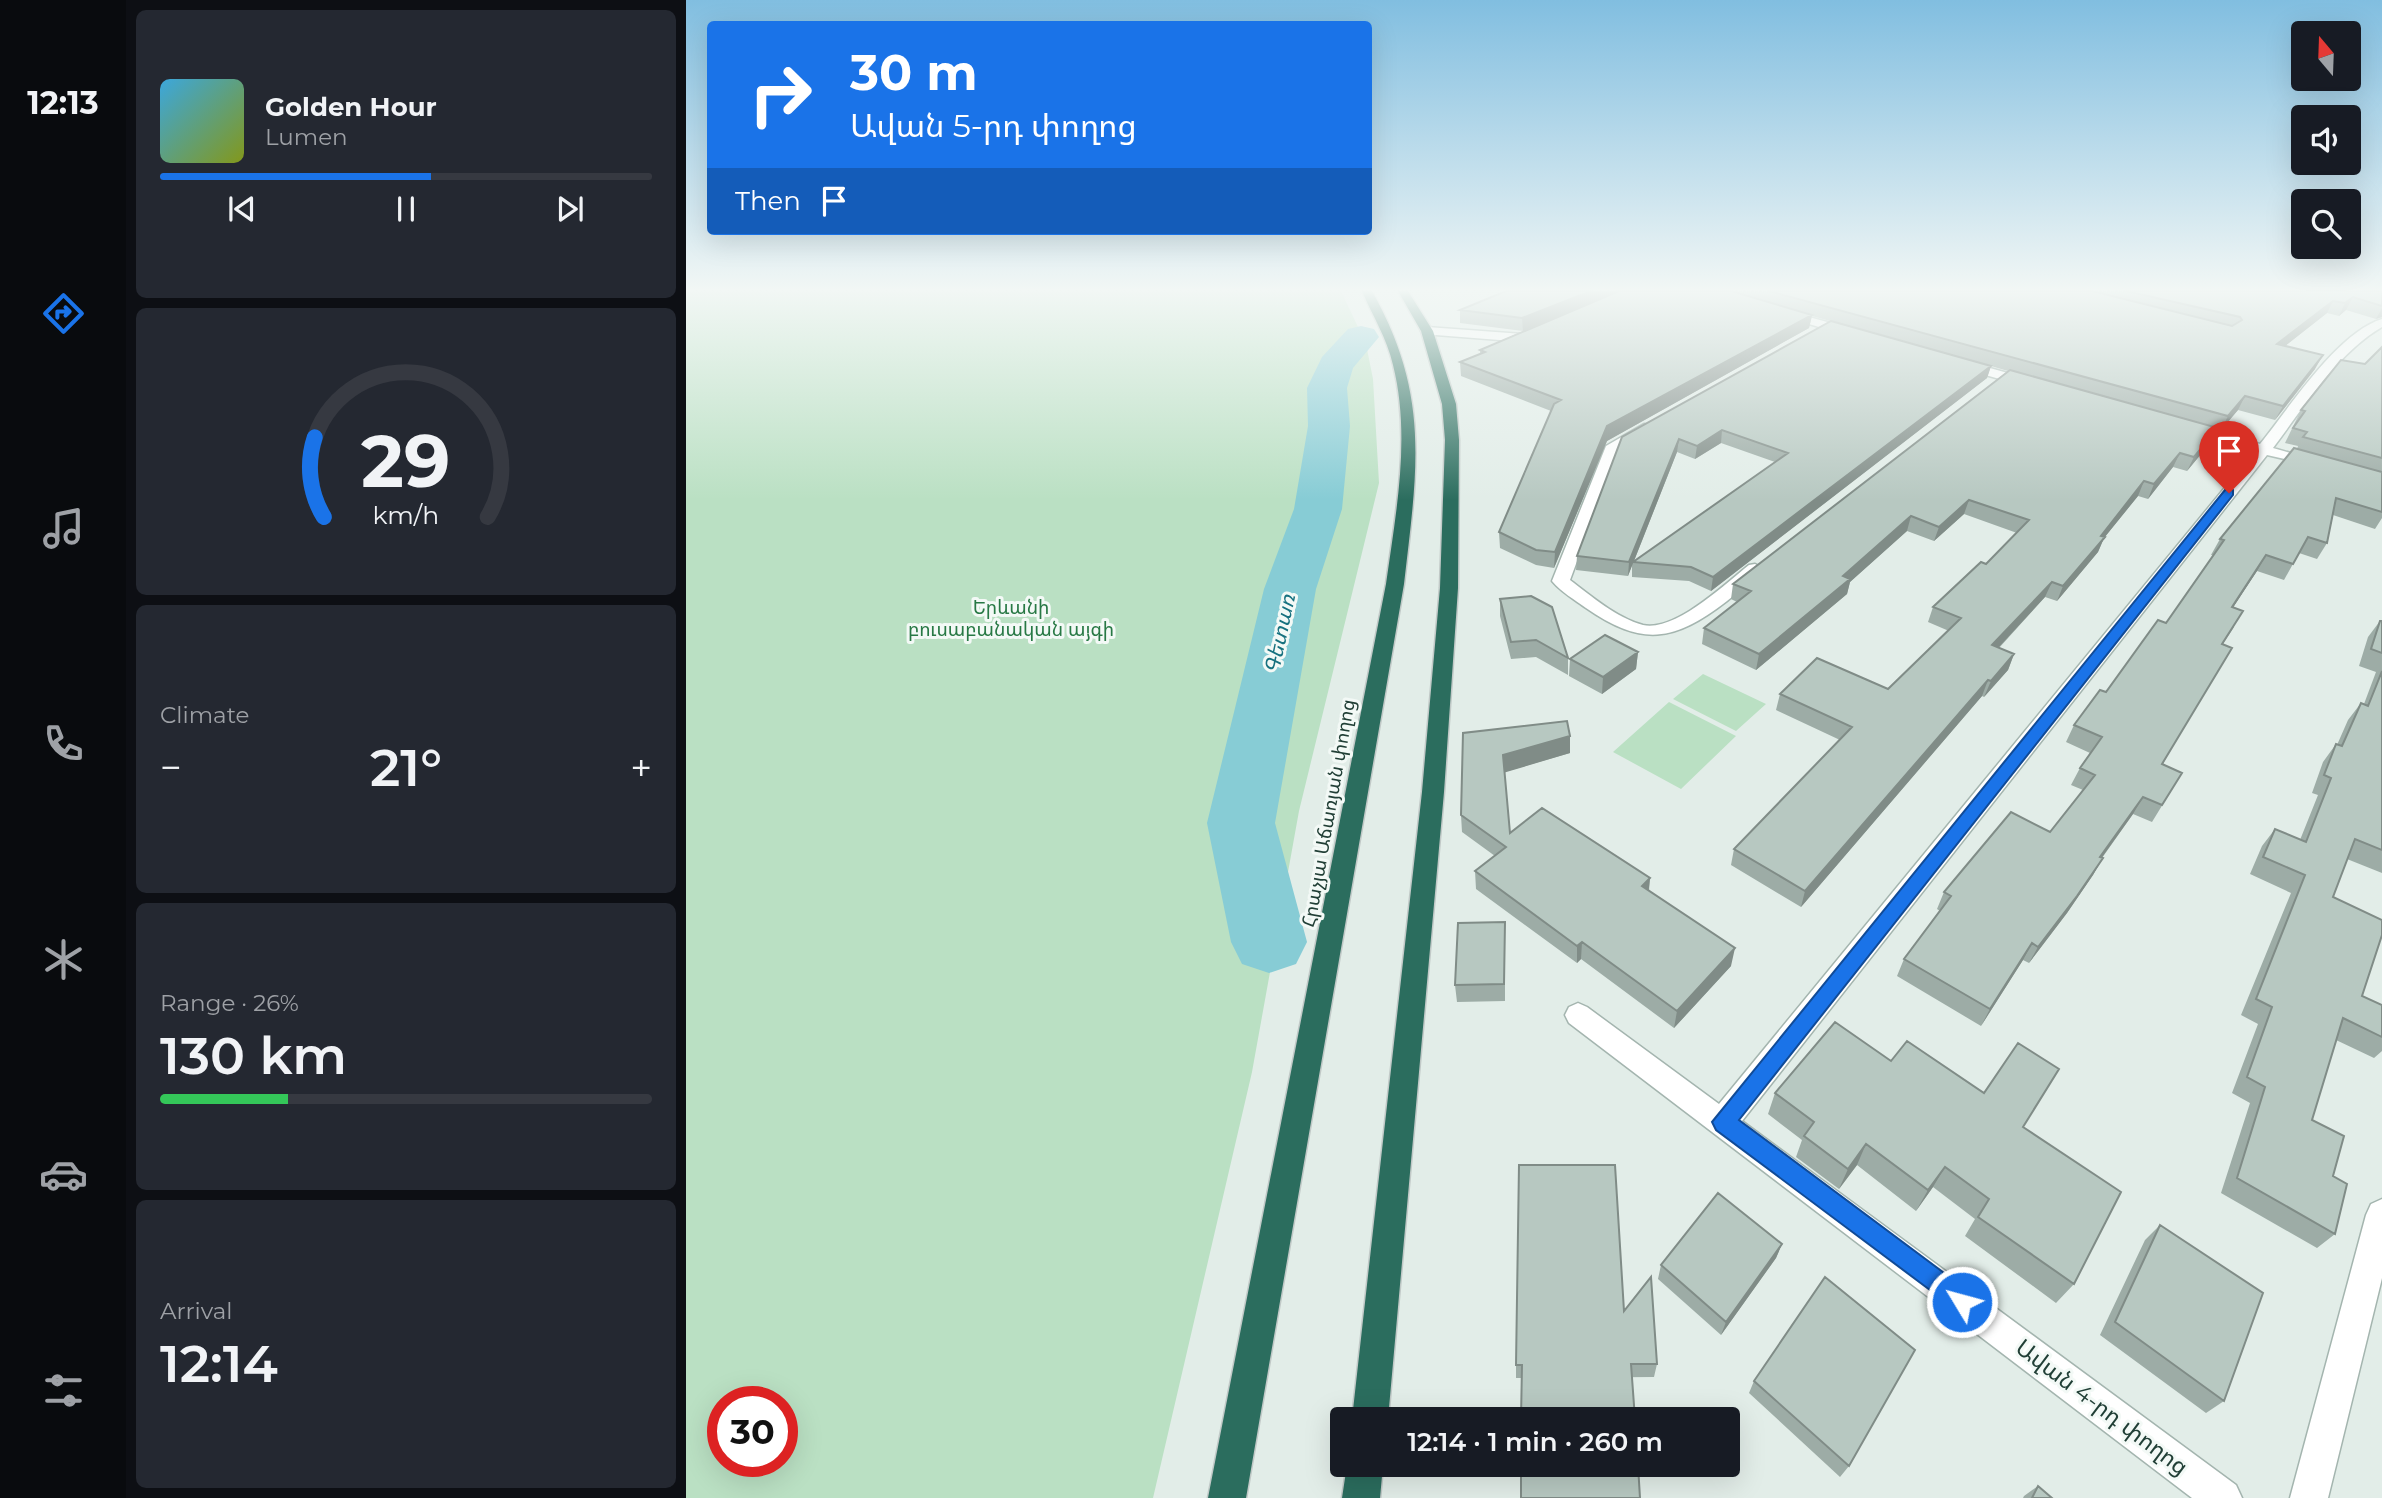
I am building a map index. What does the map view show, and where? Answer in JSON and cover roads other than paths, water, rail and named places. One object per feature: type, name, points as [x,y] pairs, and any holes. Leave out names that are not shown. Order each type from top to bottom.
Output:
[{"type":"highway","name":"Հրաչյա Աճառյան փողոց","points":[[1227,1498],[1395,584],[1412,447],[1408,394],[1399,361]]},
{"type":"highway","points":[[1372,1407],[1433,792],[1449,588],[1452,440],[1450,404],[1436,361]]},
{"type":"highway","points":[[1362,1498],[1364,1477]]},
{"type":"street","points":[[1723,1122],[2336,361]]},
{"type":"street","points":[[1952,362],[2041,387]]},
{"type":"street","points":[[1987,390],[2003,376]]},
{"type":"street","points":[[1659,419],[1613,446],[1562,581],[1595,608],[1646,631],[1684,624],[1769,559]]},
{"type":"street","points":[[2168,422],[2329,468]]},
{"type":"street","name":"Ավան 4-րդ փողոց","points":[[1578,1015],[2223,1498]]},
{"type":"street","points":[[2309,1498],[2382,1215]]},
{"type":"waterway","name":"Գետառ","points":[[1269,942],[1241,823],[1290,589],[1318,509],[1329,426],[1327,388],[1339,361]]},
{"type":"park label","name":"Երևանի բուսաբանական այգի","points":[[1011,618]]}]
